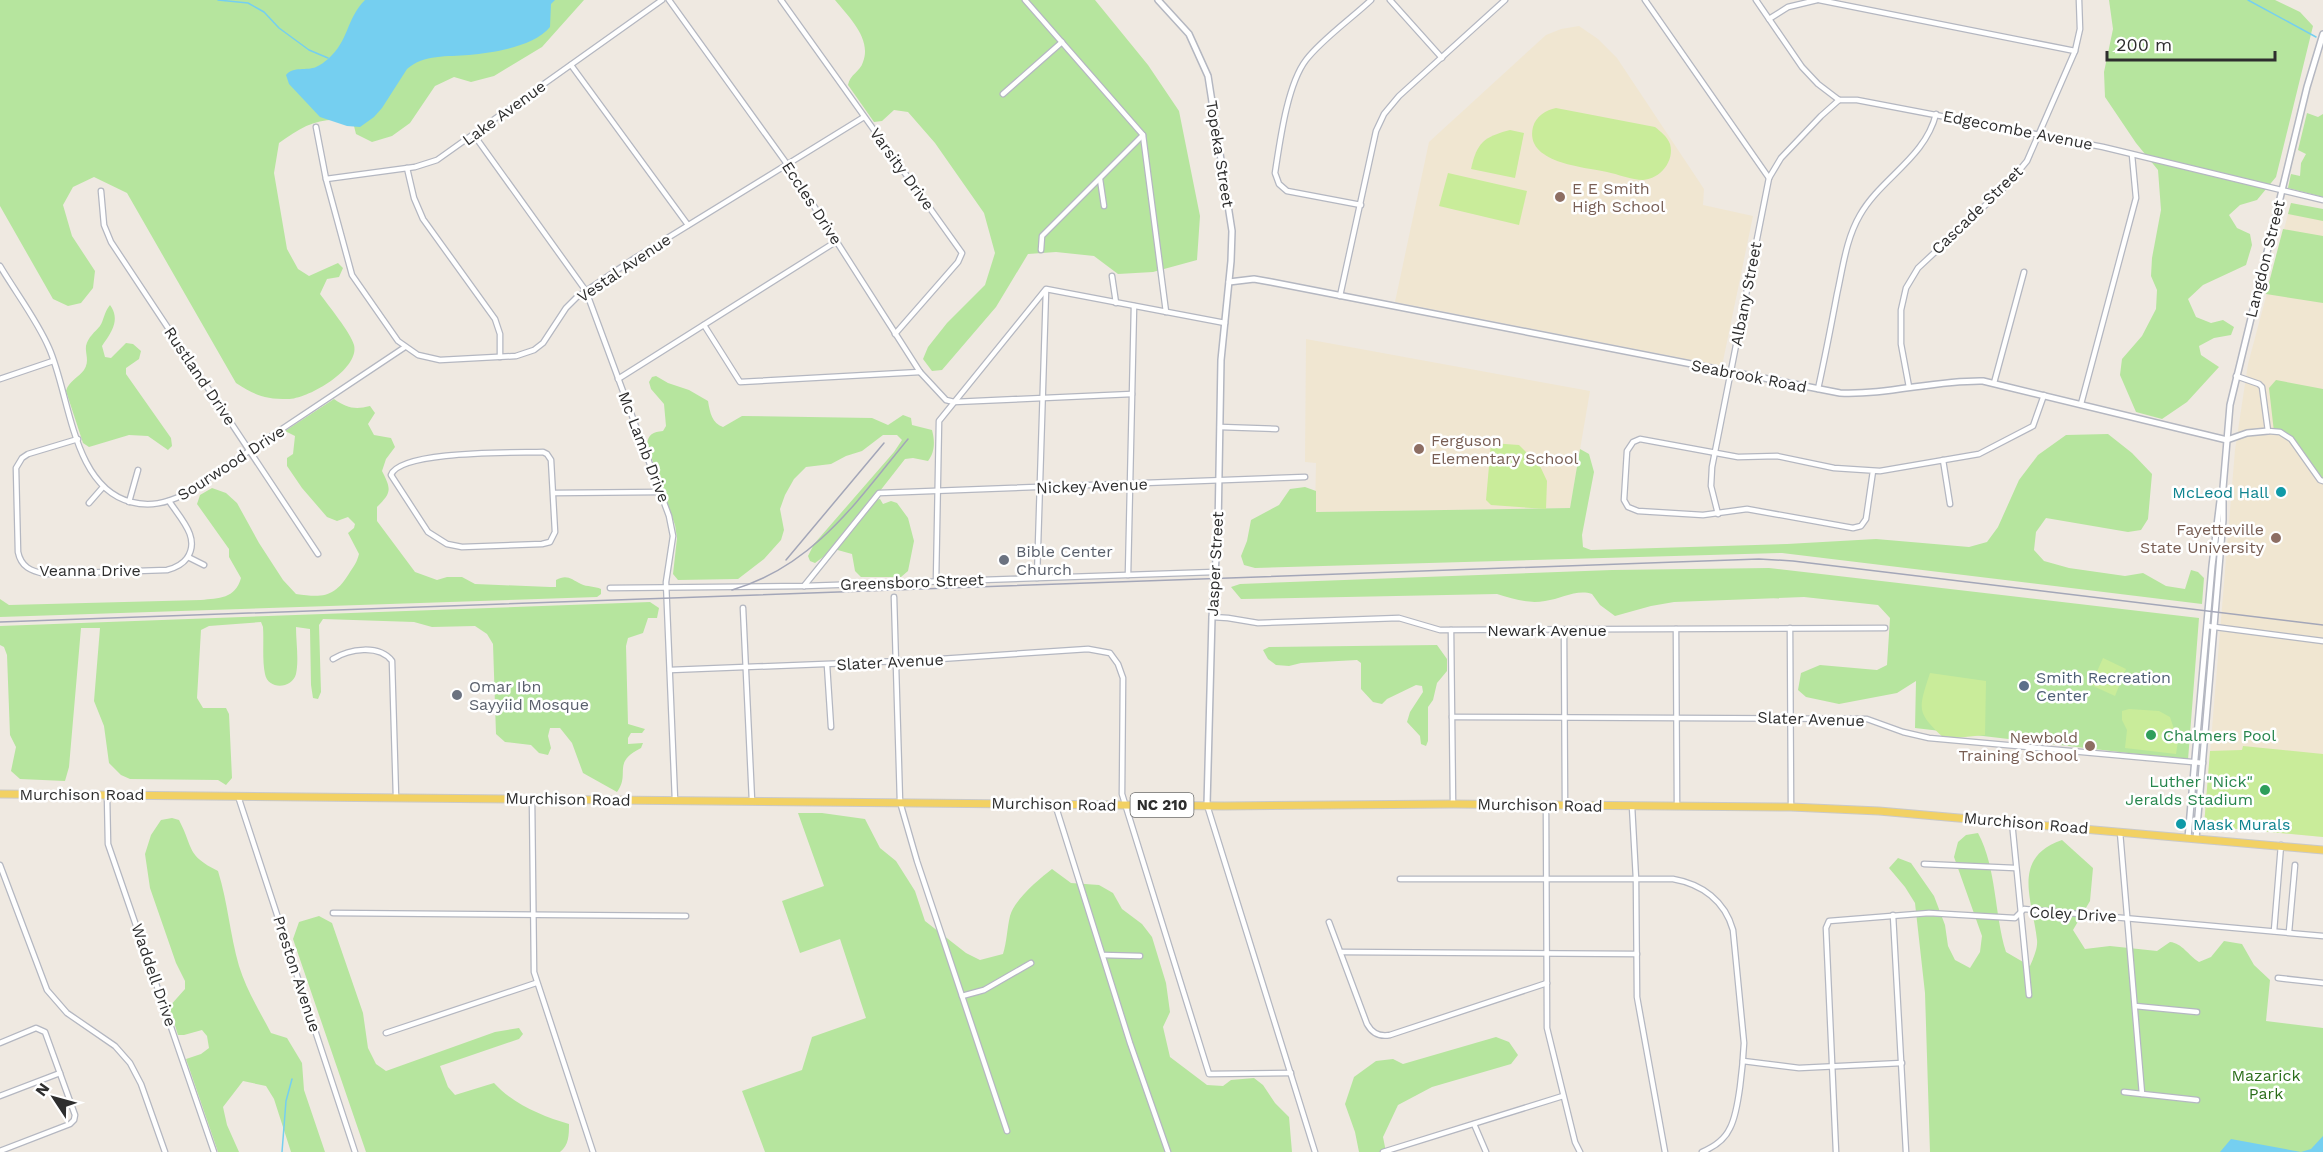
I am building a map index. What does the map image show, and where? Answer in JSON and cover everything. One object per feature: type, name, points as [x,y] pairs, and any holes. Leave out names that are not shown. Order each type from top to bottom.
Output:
[{"type":"main road","name":"Murchison Road","points":[[0,794],[1055,804],[1791,807],[1879,811],[2323,850]]},
{"type":"street","name":"Lake Avenue","points":[[326,179],[407,168],[437,160],[662,0]]},
{"type":"street","name":"Eccles Drive","points":[[669,0],[787,164],[920,372],[946,400],[954,402]]},
{"type":"street","name":"Varsity Drive","points":[[781,0],[962,253],[958,262],[896,334]]},
{"type":"street","points":[[1024,0],[1143,135],[1166,312]]},
{"type":"street","name":"Topeka Street","points":[[1158,0],[1189,34],[1203,62],[1210,84],[1232,231],[1225,323]]},
{"type":"street","points":[[1361,205],[1287,191],[1278,184],[1275,173],[1290,94],[1300,69],[1311,54],[1371,0]]},
{"type":"street","points":[[1390,0],[1442,58]]},
{"type":"street","points":[[1340,296],[1373,142],[1384,114],[1399,96],[1505,0]]},
{"type":"street","points":[[1646,0],[1769,178]]},
{"type":"street","points":[[1756,0],[1807,73],[1839,100]]},
{"type":"street","points":[[1769,19],[1788,7],[1818,0],[2075,51]]},
{"type":"street","name":"Cascade Street","points":[[1909,387],[1901,344],[1901,310],[1911,277],[2016,176],[2027,161],[2075,51],[2080,29],[2079,0]]},
{"type":"street","name":"Langdon Street","points":[[2192,838],[2203,763],[2215,627],[2230,405],[2307,87],[2323,34]]},
{"type":"street","points":[[1004,94],[1062,42]]},
{"type":"street","points":[[571,65],[688,225]]},
{"type":"street","name":"Albany Street","points":[[1718,514],[1712,486],[1714,453],[1769,178],[1781,158],[1839,100]]},
{"type":"street","name":"Edgecombe Avenue","points":[[1839,100],[1857,100],[2040,134],[2323,200]]},
{"type":"street","points":[[1818,389],[1846,249],[1855,224],[1876,192],[1919,149],[1932,129],[1936,114]]},
{"type":"street","name":"Vestal Avenue","points":[[316,127],[326,179],[352,275],[396,338],[418,355],[432,359],[523,355],[537,348],[548,337],[566,308],[586,291],[688,225],[864,117]]},
{"type":"street","name":"Mc Lamb Drive","points":[[474,135],[586,291],[669,516],[673,536],[667,566],[666,587],[675,800]]},
{"type":"street","points":[[1041,250],[1042,237],[1143,135]]},
{"type":"street","points":[[2081,404],[2136,198],[2132,154]]},
{"type":"street","points":[[407,168],[414,198],[423,219],[495,319],[500,334],[500,357]]},
{"type":"street","points":[[1100,178],[1104,206]]},
{"type":"street","name":"Rustland Drive","points":[[100,190],[102,217],[111,242],[318,554]]},
{"type":"street","points":[[618,379],[837,242]]},
{"type":"street","name":"Sourwood Drive","points":[[0,266],[45,340],[89,469],[103,487],[129,502],[155,505],[169,501],[250,451],[405,347]]},
{"type":"street","points":[[1994,383],[2024,272]]},
{"type":"street","points":[[1112,276],[1116,303]]},
{"type":"street","name":"Seabrook Road","points":[[1229,282],[1254,279],[1818,389],[1855,393],[1955,381],[1994,383],[2227,440],[2247,433],[2268,431]]},
{"type":"street","points":[[1046,289],[1225,323]]},
{"type":"street","points":[[1037,578],[1046,289]]},
{"type":"street","points":[[936,582],[939,421],[1046,289]]},
{"type":"street","points":[[1128,575],[1134,306]]},
{"type":"street","name":"Jasper Street","points":[[1207,805],[1212,617],[1219,482],[1221,360],[1225,323]]},
{"type":"street","points":[[704,326],[740,382],[920,372]]},
{"type":"street","points":[[0,379],[53,361]]},
{"type":"street","points":[[2236,376],[2262,387],[2268,431],[2280,432],[2291,439],[2323,481]]},
{"type":"street","points":[[954,402],[1132,394]]},
{"type":"street","points":[[1874,471],[1866,519],[1857,528],[1755,510],[1718,514],[1638,511],[1628,507],[1624,496],[1627,451],[1630,444],[1637,440],[1644,439],[1714,453],[1750,457],[1778,456],[1834,468],[1874,471],[1987,452],[2005,440],[2031,429],[2037,419],[2044,395]]},
{"type":"street","points":[[1220,427],[1276,429]]},
{"type":"street","name":"Veanna Drive","points":[[78,439],[28,454],[18,465],[15,472],[18,552],[24,565],[30,570],[45,574],[166,570],[181,565],[188,557]]},
{"type":"street","points":[[543,452],[551,459],[554,493],[555,532],[550,542],[454,546],[440,541],[428,532],[391,475],[393,470],[399,466],[421,458],[543,452]]},
{"type":"street","points":[[1943,460],[1950,504]]},
{"type":"street","points":[[129,502],[138,470]]},
{"type":"street","name":"Nickey Avenue","points":[[804,586],[879,493],[1305,477]]},
{"type":"street","points":[[89,503],[103,487]]},
{"type":"street","name":"Langdon Street","points":[[2192,838],[2194,761],[2217,519],[2223,488]]},
{"type":"street","points":[[554,493],[660,492]]},
{"type":"street","points":[[169,501],[191,535],[192,547],[188,557],[204,565]]},
{"type":"street","name":"Greensboro Street","points":[[610,588],[804,586],[1215,572]]},
{"type":"street","points":[[894,597],[900,802],[1007,1131]]},
{"type":"street","points":[[743,608],[752,801]]},
{"type":"street","name":"Newark Avenue","points":[[1212,617],[1258,623],[1399,618],[1433,629],[1451,630],[1885,628]]},
{"type":"street","points":[[2207,626],[2323,641]]},
{"type":"street","points":[[1790,628],[1791,807]]},
{"type":"street","points":[[1676,629],[1677,807]]},
{"type":"street","points":[[1451,630],[1453,804]]},
{"type":"street","points":[[1564,630],[1564,806]]},
{"type":"street","name":"Slater Avenue","points":[[670,670],[827,665],[1088,649],[1110,653],[1118,664],[1123,678],[1122,794],[1126,804]]},
{"type":"street","points":[[333,659],[344,652],[378,651],[392,661],[396,797]]},
{"type":"street","points":[[827,665],[831,727]]},
{"type":"street","name":"Slater Avenue","points":[[1452,717],[1867,719],[1903,732],[1929,738],[2203,763]]},
{"type":"street","name":"Waddell Drive","points":[[106,795],[108,844],[214,1152]]},
{"type":"street","name":"Preston Avenue","points":[[238,796],[355,1152]]},
{"type":"street","points":[[532,798],[533,965],[536,983],[593,1152]]},
{"type":"street","points":[[1055,804],[1130,1043],[1168,1152]]},
{"type":"street","points":[[1126,804],[1209,1074],[1291,1073]]},
{"type":"street","points":[[1207,805],[1315,1152]]},
{"type":"street","points":[[1546,805],[1546,1028],[1575,1142],[1580,1152]]},
{"type":"street","points":[[1632,806],[1636,879],[1637,997],[1665,1152]]},
{"type":"street","points":[[2012,822],[2029,995]]},
{"type":"street","points":[[2120,832],[2142,1094]]},
{"type":"street","points":[[2274,931],[2281,845]]},
{"type":"street","points":[[1924,864],[2015,868]]},
{"type":"street","points":[[0,865],[48,990],[62,1008],[115,1046],[130,1063],[141,1084],[165,1152]]},
{"type":"street","points":[[2289,932],[2295,865]]},
{"type":"street","points":[[1400,879],[1684,881],[1708,893],[1724,909],[1731,923],[1744,1043],[1731,1127],[1722,1139],[1702,1152]]},
{"type":"street","name":"Coley Drive","points":[[1833,1066],[1827,924],[1832,920],[1929,913],[2015,918],[2024,909],[2323,936]]},
{"type":"street","points":[[333,913],[686,916]]},
{"type":"street","points":[[1893,915],[1906,1152]]},
{"type":"street","points":[[1329,922],[1367,1024],[1371,1030],[1382,1036],[1547,983]]},
{"type":"street","points":[[1342,952],[1636,954]]},
{"type":"street","points":[[1103,955],[1140,956]]},
{"type":"street","points":[[962,996],[984,990],[1031,963]]},
{"type":"street","points":[[2278,978],[2323,983]]},
{"type":"street","points":[[386,1033],[536,983]]},
{"type":"street","points":[[2135,1006],[2197,1012]]},
{"type":"street","points":[[0,1043],[36,1029],[45,1032],[75,1115],[74,1120],[0,1151]]},
{"type":"street","points":[[1743,1061],[1799,1068],[1902,1063]]},
{"type":"street","points":[[1833,1066],[1836,1152]]},
{"type":"street","points":[[0,1096],[60,1073]]},
{"type":"street","points":[[2124,1092],[2197,1100]]},
{"type":"street","points":[[1383,1152],[1563,1096]]},
{"type":"street","points":[[1474,1124],[1486,1152]]},
{"type":"shaded area","name":"E E Smith High School","points":[[1579,26],[1598,39],[1617,58],[1704,189],[1703,205],[1753,216],[1722,366],[1395,302],[1429,142],[1546,35],[1561,29]]},
{"type":"shaded area","name":"Fayetteville State University","points":[[2291,203],[2323,211],[2323,837],[2204,826],[2235,450],[2248,364]]},
{"type":"shaded area","points":[[1306,339],[1590,391],[1570,508],[1315,512],[1316,463],[1305,462]]},
{"type":"green space","points":[[0,0],[584,0],[542,47],[494,76],[471,82],[454,77],[435,86],[410,123],[392,136],[372,142],[356,134],[353,122],[332,120],[314,123],[279,143],[274,173],[287,249],[298,269],[309,276],[338,263],[343,268],[339,277],[327,279],[320,294],[344,326],[354,345],[354,354],[341,373],[308,394],[288,399],[260,396],[236,383],[127,193],[94,177],[73,187],[63,205],[72,236],[95,271],[93,288],[81,303],[68,306],[53,299],[0,206]]},
{"type":"green space","points":[[835,0],[1095,0],[1148,65],[1179,111],[1200,216],[1197,260],[1153,272],[1118,274],[1094,256],[1056,252],[1028,254],[996,307],[942,370],[932,371],[923,359],[928,347],[947,323],[985,285],[995,253],[984,213],[935,143],[908,112],[894,110],[882,121],[874,122],[848,85],[863,62],[864,45],[858,29]]},
{"type":"green space","points":[[2109,0],[2275,0],[2300,12],[2313,26],[2276,177],[2257,200],[2240,205],[2229,215],[2237,228],[2250,234],[2252,245],[2246,265],[2203,285],[2188,299],[2196,317],[2211,323],[2223,320],[2234,327],[2231,335],[2214,338],[2199,346],[2201,355],[2219,367],[2187,402],[2162,419],[2136,412],[2120,375],[2122,359],[2142,336],[2156,309],[2157,290],[2151,276],[2161,210],[2158,170],[2136,143],[2105,97],[2104,72],[2113,29]]},
{"type":"green space","points":[[1556,108],[1655,127],[1666,136],[1670,144],[1668,163],[1660,173],[1643,180],[1571,165],[1546,156],[1538,149],[1533,139],[1533,127],[1542,114]]},
{"type":"green space","points":[[2307,113],[2318,117],[2323,114],[2323,197],[2288,188],[2291,174],[2300,176],[2301,163],[2306,154],[2298,150]]},
{"type":"green space","points":[[1510,130],[1524,133],[1515,178],[1471,169],[1476,152],[1483,142],[1494,135]]},
{"type":"green space","points":[[1448,173],[1527,191],[1519,225],[1439,206]]},
{"type":"green space","points":[[2291,203],[2323,209],[2323,221],[2288,214]]},
{"type":"green space","points":[[2283,229],[2323,236],[2323,303],[2266,294]]},
{"type":"green space","points":[[110,305],[115,321],[102,346],[105,357],[111,358],[126,343],[133,344],[141,351],[139,359],[126,368],[126,374],[171,438],[172,446],[168,450],[148,436],[129,435],[89,447],[83,443],[66,391],[86,367],[87,343],[100,326]]},
{"type":"green space","points":[[656,376],[708,401],[714,420],[723,427],[742,416],[872,418],[888,425],[903,415],[911,418],[912,425],[932,430],[934,446],[928,461],[905,459],[869,505],[874,500],[880,499],[883,504],[891,501],[897,503],[908,518],[914,541],[908,571],[901,577],[861,577],[855,571],[852,554],[834,549],[815,563],[810,561],[808,556],[814,544],[902,440],[897,435],[883,435],[862,451],[831,464],[806,467],[794,479],[780,509],[784,530],[781,540],[764,559],[738,579],[678,580],[673,574],[677,538],[675,525],[647,445],[650,436],[663,431],[666,426],[664,404],[651,389],[649,382],[652,377]]},
{"type":"green space","points":[[2276,380],[2323,389],[2323,481],[2291,439],[2274,432],[2269,388]]},
{"type":"green space","points":[[334,399],[351,407],[370,406],[375,413],[368,424],[374,435],[391,438],[395,447],[386,459],[382,471],[389,487],[385,498],[377,507],[377,521],[415,572],[437,580],[462,577],[475,584],[550,587],[556,587],[556,580],[566,577],[583,585],[601,589],[601,594],[597,597],[0,617],[0,599],[9,605],[201,600],[220,598],[230,594],[235,590],[241,578],[229,557],[229,549],[197,504],[200,495],[212,488],[226,493],[237,503],[259,543],[283,580],[296,594],[314,596],[334,591],[345,580],[359,554],[348,533],[355,524],[348,517],[337,521],[327,517],[302,488],[287,466],[287,458],[293,454],[295,436],[285,431]]},
{"type":"green space","points":[[2108,434],[2132,453],[2152,474],[2148,519],[2141,530],[2128,532],[2046,518],[2036,532],[2034,550],[2044,561],[2069,568],[2125,576],[2143,573],[2166,586],[2185,589],[2191,570],[2198,572],[2204,578],[2202,604],[1782,553],[1255,568],[1244,565],[1241,556],[1251,520],[1279,505],[1290,489],[1305,487],[1316,491],[1316,512],[1570,508],[1580,449],[1589,454],[1594,472],[1582,535],[1583,547],[1591,550],[1876,539],[1969,547],[1987,542],[1998,527],[2019,480],[2038,455],[2066,435]]},
{"type":"green space","points":[[1491,443],[1519,445],[1540,466],[1547,481],[1546,509],[1491,505],[1486,500]]},
{"type":"green space","points":[[1769,568],[2199,618],[2188,760],[1915,728],[1916,681],[1897,693],[1839,704],[1806,697],[1798,690],[1801,673],[1820,665],[1877,670],[1887,665],[1890,618],[1878,605],[1804,597],[1674,602],[1615,616],[1600,605],[1592,594],[1586,593],[1575,593],[1539,602],[1497,594],[1241,599],[1231,587],[1240,584],[1612,570]]},
{"type":"green space","points":[[650,602],[659,608],[657,618],[648,618],[643,633],[628,638],[626,646],[628,724],[645,729],[642,733],[631,733],[628,744],[643,743],[641,748],[632,753],[624,764],[621,785],[617,792],[583,773],[572,743],[560,728],[550,728],[548,736],[551,748],[548,755],[539,753],[531,745],[505,742],[496,734],[493,644],[487,634],[475,626],[432,627],[414,622],[323,619],[319,625],[321,692],[318,699],[313,698],[311,685],[310,629],[296,627],[296,674],[290,683],[280,686],[271,683],[265,674],[261,622],[209,626],[201,630],[197,698],[203,708],[226,708],[229,714],[232,778],[226,785],[218,780],[130,779],[121,775],[109,763],[104,726],[94,701],[100,628],[81,628],[69,767],[65,781],[20,779],[11,771],[16,747],[10,735],[7,655],[4,647],[0,645],[0,626]]},
{"type":"green space","points":[[1437,645],[1447,659],[1447,671],[1437,683],[1433,700],[1428,707],[1426,746],[1421,744],[1420,736],[1407,722],[1410,712],[1423,692],[1422,686],[1416,685],[1387,699],[1382,704],[1373,702],[1361,689],[1361,663],[1357,660],[1276,665],[1268,659],[1263,650],[1269,647]]},
{"type":"green space","points":[[2103,658],[2126,669],[2115,696],[2091,685]]},
{"type":"green space","points":[[1930,673],[1986,681],[1985,735],[1945,739],[1929,722],[1924,716],[1922,703]]},
{"type":"green space","name":"Chalmers Pool","points":[[2129,709],[2159,711],[2170,717],[2178,741],[2176,754],[2125,748],[2127,730],[2122,720],[2122,711]]},
{"type":"green space","name":"Luther \"Nick\" Jeralds Stadium","points":[[2243,746],[2323,754],[2323,837],[2204,826],[2210,751],[2242,750]]},
{"type":"green space","points":[[798,813],[822,813],[865,819],[880,848],[896,861],[915,891],[925,921],[966,953],[980,960],[1003,954],[1010,916],[1016,903],[1052,869],[1071,883],[1099,885],[1113,893],[1122,909],[1142,924],[1152,937],[1166,983],[1170,1012],[1163,1027],[1170,1057],[1207,1085],[1223,1086],[1231,1080],[1254,1078],[1263,1085],[1275,1103],[1289,1117],[1292,1152],[765,1152],[742,1091],[802,1070],[812,1037],[866,1018],[840,939],[800,953],[782,901],[824,886]]},
{"type":"green space","points":[[172,818],[179,820],[196,855],[218,871],[242,975],[271,1033],[287,1038],[302,1063],[304,1090],[325,1152],[291,1152],[274,1099],[266,1086],[243,1081],[223,1107],[227,1125],[239,1152],[218,1152],[186,1059],[201,1054],[209,1048],[207,1036],[202,1030],[178,1035],[169,1007],[185,989],[185,981],[176,963],[150,888],[145,854],[151,835],[161,820]]},
{"type":"green space","name":"Mazarick Park","points":[[1978,833],[1989,861],[2006,952],[2030,966],[2037,943],[2029,896],[2030,869],[2036,858],[2046,848],[2062,840],[2093,868],[2090,901],[2073,930],[2085,949],[2110,946],[2157,951],[2170,942],[2182,947],[2199,962],[2211,957],[2224,941],[2242,944],[2254,965],[2270,980],[2266,1021],[2323,1028],[2323,1152],[1930,1152],[1925,993],[1915,903],[1889,868],[1898,858],[1911,863],[1934,896],[1945,925],[1948,946],[1955,960],[1970,968],[1980,952],[1982,936],[1954,857],[1958,842],[1966,835]]},
{"type":"green space","points":[[319,916],[332,923],[363,1013],[368,1048],[376,1064],[386,1071],[495,1032],[519,1028],[523,1034],[519,1039],[440,1066],[448,1087],[455,1095],[494,1083],[510,1097],[528,1108],[569,1124],[568,1140],[563,1149],[560,1152],[366,1152],[293,939],[299,922]]},
{"type":"green space","points":[[1496,1037],[1509,1042],[1518,1055],[1511,1064],[1432,1087],[1398,1105],[1383,1137],[1386,1152],[1359,1152],[1345,1104],[1354,1077],[1376,1061],[1393,1059],[1403,1064]]},
{"type":"water","points":[[365,0],[555,0],[551,4],[550,27],[543,34],[524,44],[502,50],[436,57],[414,64],[407,69],[374,117],[360,127],[347,126],[320,117],[289,84],[286,75],[292,71],[316,67],[328,59],[340,45],[354,15]]},
{"type":"water","points":[[2323,1136],[2323,1152],[2301,1152],[2311,1149]]},
{"type":"water","points":[[2231,1139],[2301,1152],[2220,1152]]},
{"type":"waterway","points":[[218,0],[248,3],[264,12],[279,28],[309,50],[328,58]]},
{"type":"waterway","points":[[2248,0],[2316,37]]},
{"type":"waterway","points":[[282,1152],[286,1101],[292,1079]]},
{"type":"railway","points":[[732,590],[761,579],[787,565],[810,548],[852,508],[908,439]]},
{"type":"railway","points":[[786,560],[884,443]]},
{"type":"railway","points":[[0,622],[1759,559],[1793,561],[2323,625]]},
{"type":"place","name":"E E Smith High School","points":[[1560,197]]},
{"type":"place","name":"Ferguson Elementary School","points":[[1419,449]]},
{"type":"place","name":"McLeod Hall","points":[[2281,492]]},
{"type":"place","name":"Fayetteville State University","points":[[2276,538]]},
{"type":"place","name":"Bible Center Church","points":[[1004,560]]},
{"type":"place","name":"Smith Recreation Center","points":[[2024,686]]},
{"type":"place","name":"Omar Ibn Sayyiid Mosque","points":[[457,695]]},
{"type":"place","name":"Chalmers Pool","points":[[2151,735]]},
{"type":"place","name":"Newbold Training School","points":[[2090,746]]},
{"type":"place","name":"Luther \"Nick\" Jeralds Stadium","points":[[2265,790]]},
{"type":"place","name":"Mask Murals","points":[[2181,824]]}]
